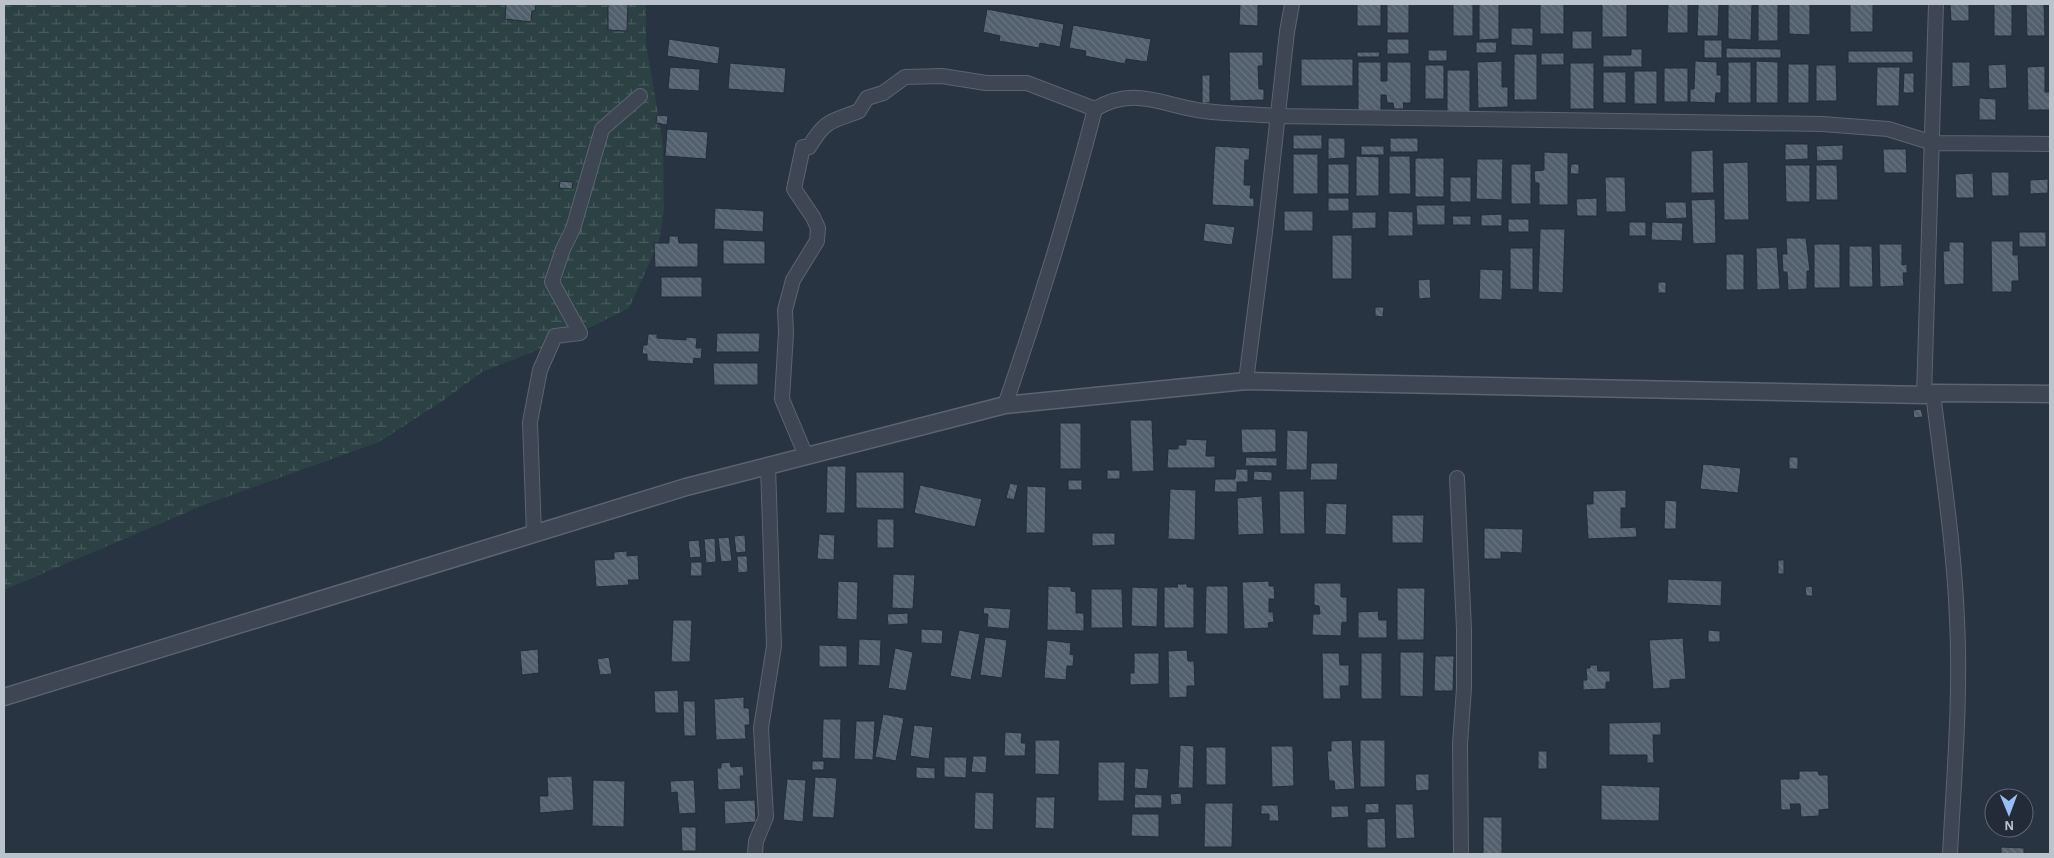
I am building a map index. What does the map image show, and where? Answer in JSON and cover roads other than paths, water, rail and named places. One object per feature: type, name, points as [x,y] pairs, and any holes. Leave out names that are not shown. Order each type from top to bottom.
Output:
[{"type":"street","points":[[1246,381],[1287,32],[1292,4]]},
{"type":"street","points":[[1936,4],[1932,143],[1929,394],[1950,540],[1957,620],[1958,703],[1950,854]]},
{"type":"street","points":[[806,456],[782,399],[786,333],[785,310],[788,295],[793,280],[817,241],[818,228],[813,217],[794,189],[803,147],[809,147],[820,130],[833,120],[859,111],[868,98],[883,93],[905,77],[942,76],[986,83],[1027,83],[1095,110]]},
{"type":"street","points":[[534,534],[530,422],[540,370],[556,336],[580,333],[552,282],[563,249],[573,229],[602,129],[640,96]]},
{"type":"street","points":[[1005,405],[1035,319],[1064,224],[1095,110],[1111,100],[1143,98],[1202,111],[1277,116],[1387,116],[1822,124],[1888,129],[1932,143],[2050,144]]},
{"type":"street","points":[[4,697],[686,487],[1005,405],[1246,381],[1929,394],[2050,394]]},
{"type":"street","points":[[754,854],[756,841],[766,817],[761,728],[774,646],[768,466]]},
{"type":"street","points":[[1457,478],[1464,639],[1464,688],[1460,744],[1461,854]]}]
